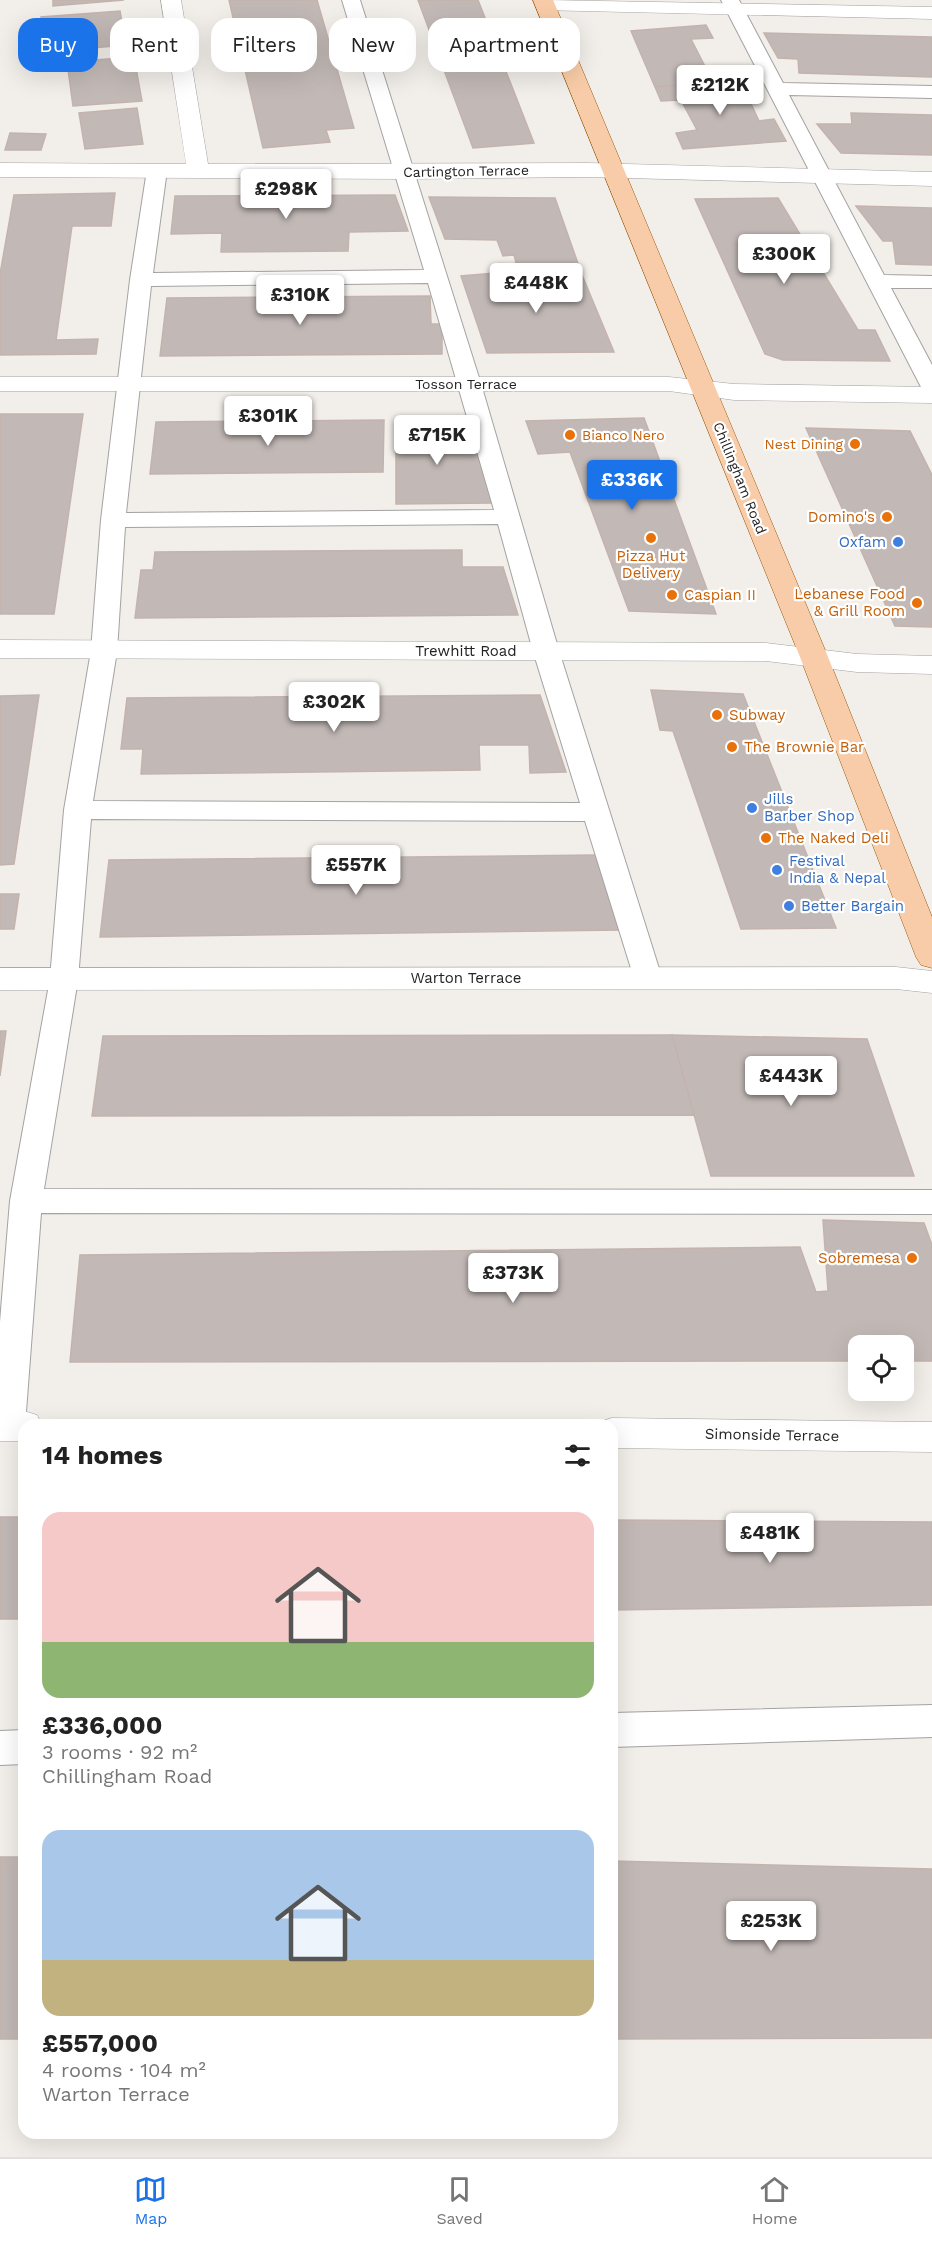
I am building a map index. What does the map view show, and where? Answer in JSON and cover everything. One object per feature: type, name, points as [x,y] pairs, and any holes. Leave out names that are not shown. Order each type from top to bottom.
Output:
[{"type":"main road","name":"Chillingham Road","points":[[545,3],[814,657],[932,957]]},
{"type":"street","points":[[171,0],[198,170]]},
{"type":"street","points":[[545,3],[732,4],[932,14]]},
{"type":"street","name":"Cartington Terrace","points":[[0,170],[615,171],[932,179]]},
{"type":"street","name":"Tosson Terrace","points":[[0,384],[669,384],[734,392],[932,395]]},
{"type":"street","name":"Trewhitt Road","points":[[0,650],[766,652],[857,663],[932,665]]},
{"type":"street","name":"Warton Terrace","points":[[0,979],[897,978],[932,982]]},
{"type":"street","name":"Simonside Terrace","points":[[618,1433],[932,1437]]},
{"type":"lane","points":[[351,0],[470,384],[546,651],[648,978]]},
{"type":"lane","points":[[732,4],[932,387]]},
{"type":"lane","points":[[776,89],[932,92]]},
{"type":"lane","points":[[10,1426],[26,1201],[64,979],[78,810],[104,651],[113,520],[128,383],[157,170]]},
{"type":"lane","points":[[141,280],[437,276]]},
{"type":"lane","points":[[878,281],[932,282]]},
{"type":"lane","points":[[113,520],[507,517]]},
{"type":"lane","points":[[78,810],[595,812]]},
{"type":"lane","points":[[26,1201],[932,1202]]},
{"type":"lane","points":[[618,1730],[932,1720]]},
{"type":"lane","points":[[0,1748],[18,1747]]},
{"type":"building","points":[[53,0],[124,0],[53,6]]},
{"type":"building","points":[[229,0],[317,0],[329,42],[329,72],[338,72],[354,128],[326,130],[330,142],[263,148],[246,72],[317,72],[317,18],[233,18]]},
{"type":"building","points":[[418,0],[478,0],[485,18],[428,18],[428,27]]},
{"type":"building","points":[[120,11],[121,18],[110,18],[110,46],[98,47],[98,18],[41,17]]},
{"type":"building","points":[[706,25],[713,38],[691,39],[713,82],[655,87],[631,31]]},
{"type":"building","points":[[764,33],[932,37],[932,77],[799,73],[798,59],[778,58]]},
{"type":"building","points":[[110,59],[110,72],[137,72],[142,101],[73,106],[68,72],[98,72],[98,60]]},
{"type":"building","points":[[445,72],[506,72],[534,143],[473,148]]},
{"type":"building","points":[[740,80],[759,121],[774,119],[786,141],[683,149],[676,133],[697,130],[681,100],[661,101],[655,87]]},
{"type":"building","points":[[137,108],[143,144],[85,149],[79,113]]},
{"type":"building","points":[[851,113],[932,115],[932,155],[841,153],[817,124],[852,124]]},
{"type":"building","points":[[10,133],[46,134],[41,150],[5,150]]},
{"type":"building","points":[[115,193],[111,226],[72,226],[56,340],[98,339],[96,354],[0,355],[0,274],[14,195]]},
{"type":"building","points":[[395,195],[408,231],[349,232],[348,251],[221,252],[222,233],[171,234],[175,196]]},
{"type":"building","points":[[429,197],[555,198],[582,275],[520,277],[514,255],[503,256],[497,240],[445,239]]},
{"type":"building","points":[[778,198],[858,330],[875,330],[890,361],[783,360],[765,354],[695,199]]},
{"type":"building","points":[[856,206],[932,208],[932,265],[896,264],[893,241],[883,241]]},
{"type":"building","points":[[518,271],[520,277],[582,275],[614,352],[487,353],[461,276]]},
{"type":"building","points":[[430,296],[431,324],[442,324],[442,354],[160,356],[167,298]]},
{"type":"building","points":[[0,414],[83,414],[54,614],[0,614]]},
{"type":"building","points":[[644,418],[716,614],[629,611],[570,452],[538,454],[526,421]]},
{"type":"building","points":[[384,420],[383,472],[150,474],[156,422]]},
{"type":"building","points":[[459,420],[462,451],[478,451],[493,503],[396,504],[396,421]]},
{"type":"building","points":[[806,428],[910,431],[932,475],[932,627],[895,626]]},
{"type":"building","points":[[462,550],[462,567],[503,567],[518,615],[135,618],[141,570],[153,570],[155,552]]},
{"type":"building","points":[[651,690],[743,694],[836,928],[741,929],[673,731],[660,730]]},
{"type":"building","points":[[39,695],[14,864],[0,865],[0,696]]},
{"type":"building","points":[[540,695],[566,772],[530,773],[529,745],[479,745],[480,770],[141,774],[143,749],[121,749],[127,698]]},
{"type":"building","points":[[597,855],[622,930],[100,937],[109,860]]},
{"type":"building","points":[[0,894],[19,894],[14,929],[0,929]]},
{"type":"building","points":[[0,1031],[6,1031],[0,1076]]},
{"type":"building","points":[[672,1035],[694,1115],[92,1116],[103,1036]]},
{"type":"building","points":[[672,1035],[867,1039],[914,1176],[711,1176]]},
{"type":"building","points":[[823,1220],[924,1223],[932,1245],[932,1361],[914,1361],[914,1335],[848,1335],[848,1361],[70,1362],[80,1255],[800,1247],[816,1292],[828,1291]]},
{"type":"building","points":[[0,1517],[18,1517],[18,1619],[0,1619]]},
{"type":"building","points":[[618,1520],[932,1522],[932,1605],[618,1610]]},
{"type":"building","points":[[0,1857],[18,1857],[18,2039],[0,2039]]},
{"type":"building","points":[[618,1861],[932,1869],[932,2038],[618,2039]]},
{"type":"place","name":"Bianco Nero","points":[[570,435]]},
{"type":"place","name":"Nest Dining","points":[[855,444]]},
{"type":"place","name":"Domino's","points":[[887,517]]},
{"type":"place","name":"Pizza Hut Delivery","points":[[651,538]]},
{"type":"place","name":"Oxfam","points":[[898,542]]},
{"type":"place","name":"Caspian II","points":[[672,595]]},
{"type":"place","name":"Lebanese Food & Grill Room","points":[[917,603]]},
{"type":"place","name":"Subway","points":[[717,715]]},
{"type":"place","name":"The Brownie Bar","points":[[732,747]]},
{"type":"place","name":"Jills Barber Shop","points":[[752,808]]},
{"type":"place","name":"The Naked Deli","points":[[766,838]]},
{"type":"place","name":"Festival India & Nepal","points":[[777,870]]},
{"type":"place","name":"Better Bargain","points":[[789,906]]},
{"type":"place","name":"Sobremesa","points":[[912,1258]]}]
